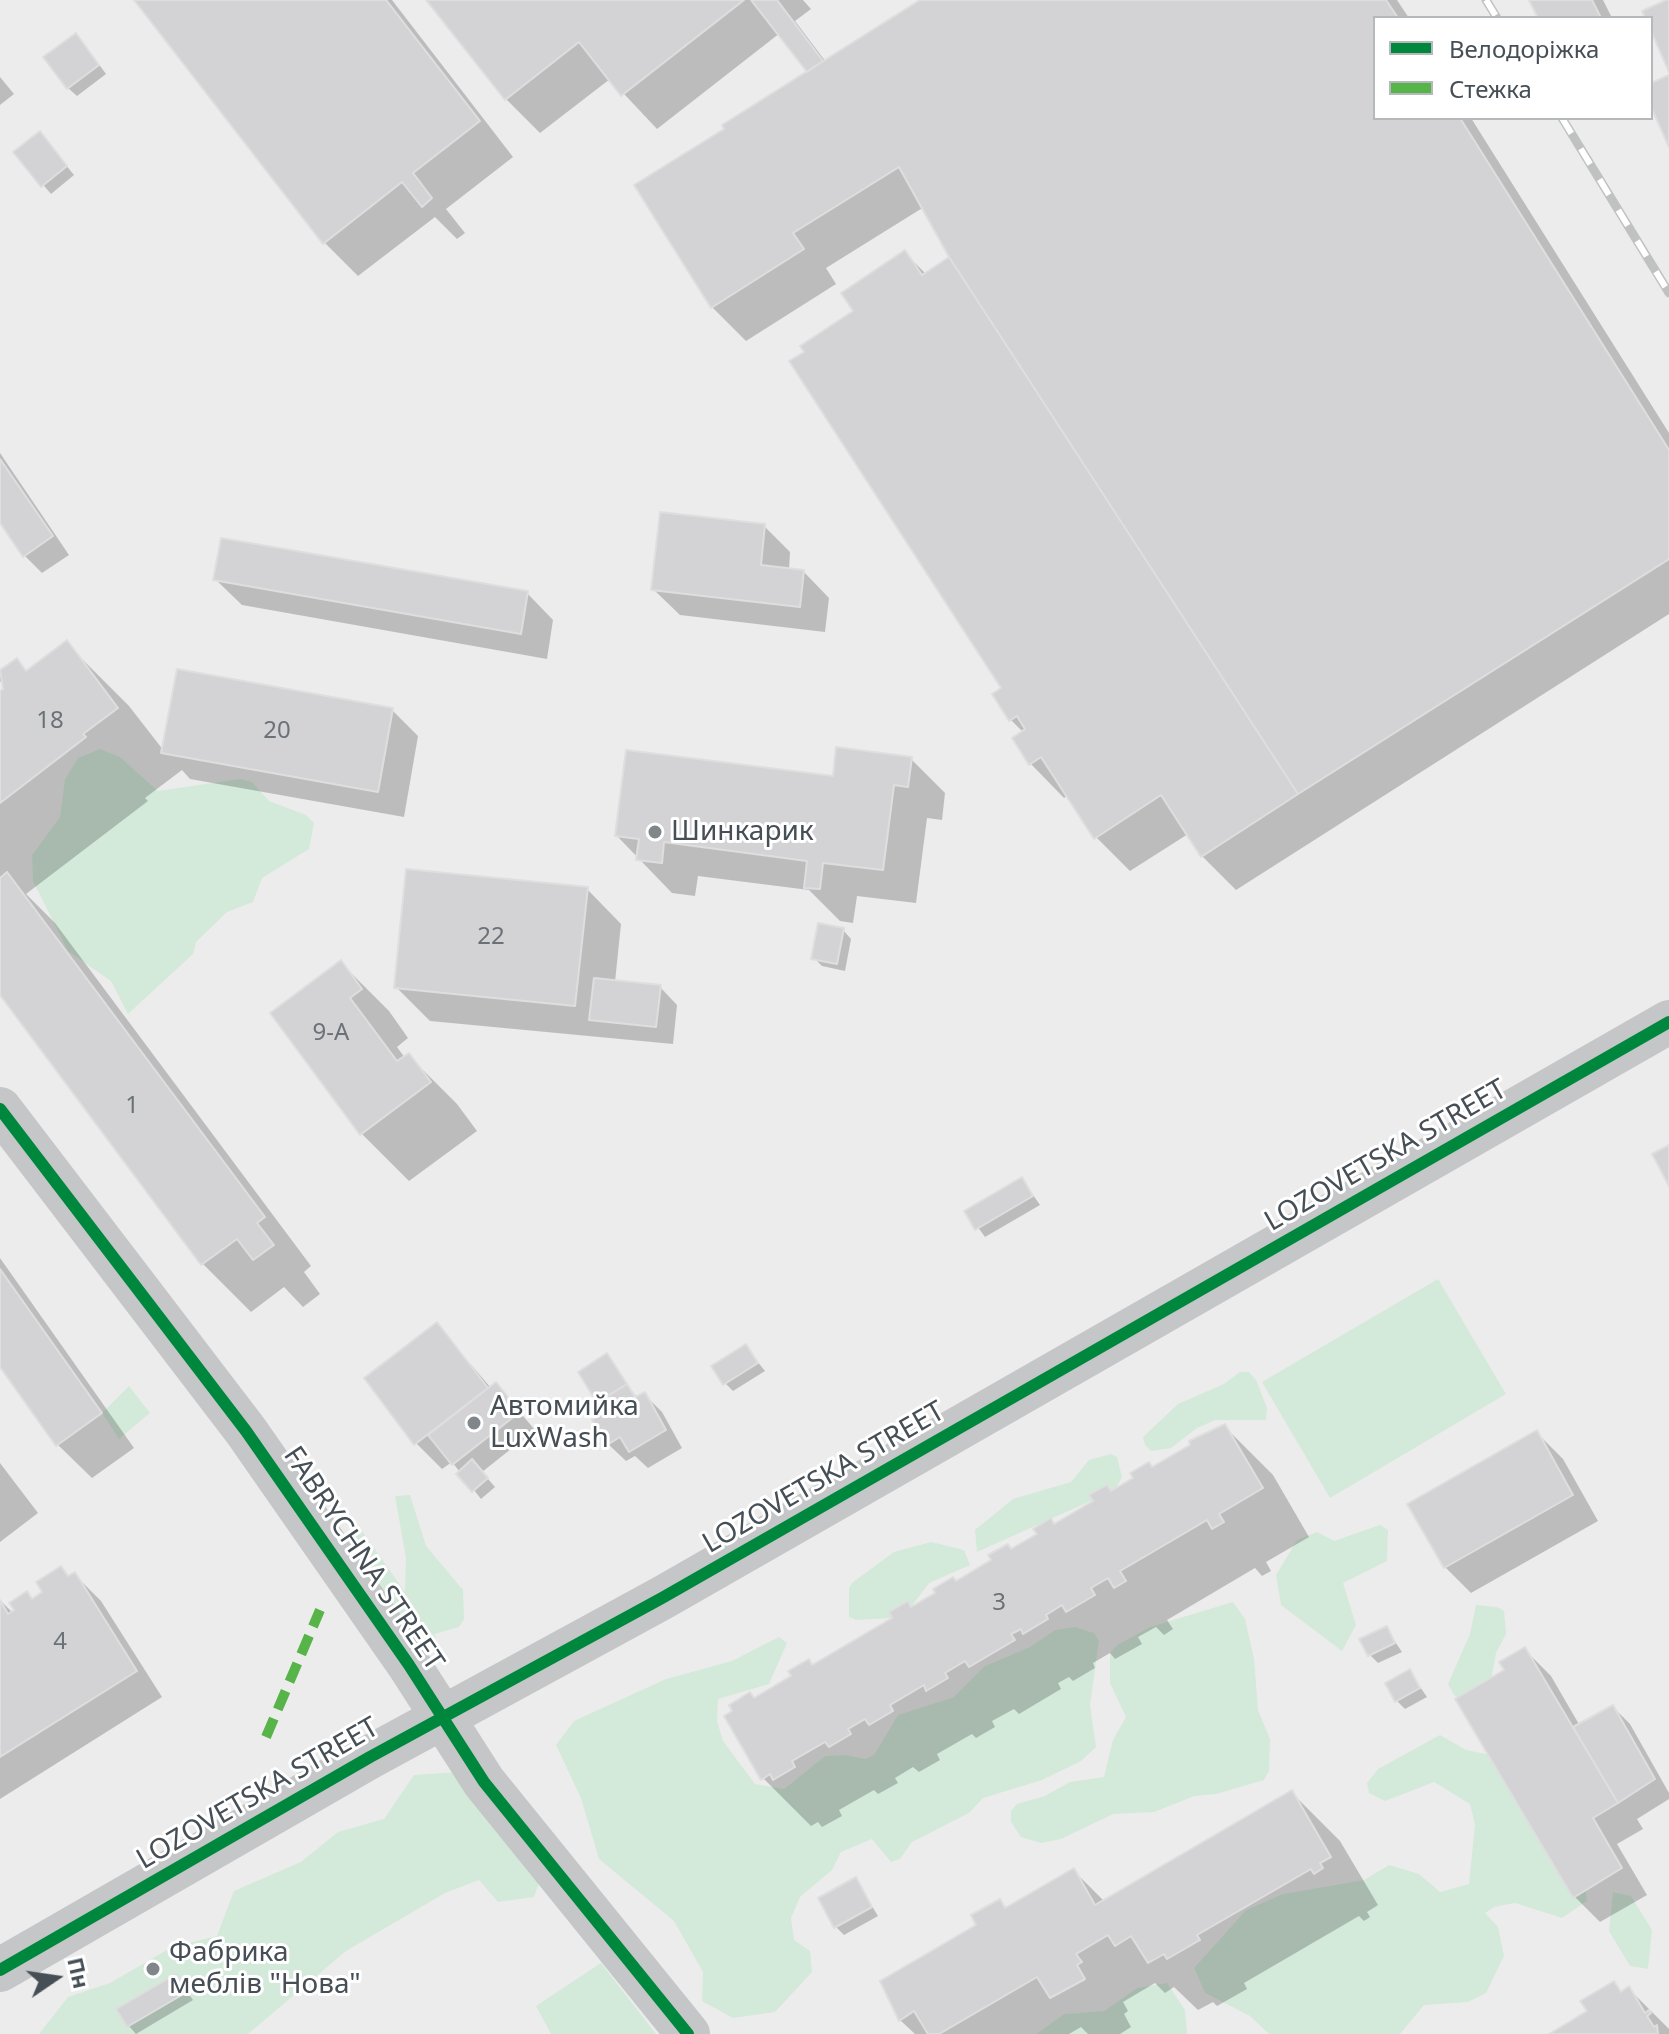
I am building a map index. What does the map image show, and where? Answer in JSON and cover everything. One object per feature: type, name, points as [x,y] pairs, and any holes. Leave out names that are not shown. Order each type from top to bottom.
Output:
[{"type":"street","name":"LOZOVETSKA STREET","points":[[0,1970],[442,1718],[676,1590],[1669,1022]]},
{"type":"street","name":"FABRYCHNA STREET","points":[[0,1109],[246,1431],[409,1665],[484,1782],[688,2034]]},
{"type":"green space","points":[[100,749],[120,757],[158,791],[240,779],[252,782],[269,801],[306,815],[314,823],[309,849],[262,878],[253,902],[227,912],[196,942],[193,954],[128,1014],[111,981],[68,951],[33,881],[32,855],[60,817],[65,779],[78,758]]},
{"type":"green space","points":[[1438,1279],[1506,1394],[1330,1498],[1262,1382]]},
{"type":"green space","points":[[1240,1372],[1249,1372],[1256,1380],[1267,1408],[1266,1420],[1215,1420],[1197,1428],[1171,1448],[1151,1451],[1145,1445],[1143,1437],[1178,1404],[1224,1384]]},
{"type":"green space","points":[[129,1386],[150,1413],[119,1439],[102,1413]]},
{"type":"green space","points":[[1111,1454],[1117,1457],[1122,1477],[1115,1490],[977,1552],[975,1530],[1013,1499],[1071,1482],[1089,1460]]},
{"type":"green space","points":[[410,1495],[426,1546],[463,1590],[464,1619],[459,1627],[434,1634],[436,1638],[415,1643],[353,1556],[349,1538],[357,1524],[405,1592],[406,1558],[395,1496]]},
{"type":"green space","points":[[1380,1525],[1388,1530],[1387,1561],[1343,1583],[1356,1625],[1342,1651],[1281,1605],[1276,1575],[1297,1540],[1317,1532],[1334,1541]]},
{"type":"green space","points":[[931,1542],[964,1550],[970,1565],[929,1583],[911,1607],[892,1618],[856,1620],[849,1617],[849,1588],[853,1582],[894,1552]]},
{"type":"green space","points":[[1233,1602],[1245,1619],[1254,1659],[1258,1710],[1270,1739],[1269,1771],[1264,1780],[1216,1794],[1194,1796],[1154,1812],[1113,1814],[1061,1839],[1041,1843],[1021,1837],[1011,1822],[1011,1811],[1017,1804],[1045,1796],[1070,1782],[1104,1777],[1113,1740],[1126,1717],[1110,1683],[1110,1653],[1117,1645],[1150,1627]]},
{"type":"green space","points":[[1476,1605],[1497,1607],[1504,1611],[1506,1634],[1496,1653],[1490,1685],[1465,1702],[1454,1695],[1448,1684],[1470,1634]]},
{"type":"green space","points":[[1075,1627],[1094,1633],[1099,1641],[1090,1705],[1096,1747],[1081,1761],[1042,1780],[983,1798],[969,1813],[912,1842],[900,1859],[891,1862],[872,1839],[841,1852],[832,1870],[800,1897],[791,1918],[794,1940],[810,1951],[812,1972],[775,2012],[733,2018],[702,2001],[703,1972],[674,1921],[599,1859],[581,1798],[556,1745],[574,1721],[666,1679],[732,1661],[779,1637],[787,1643],[769,1684],[718,1699],[717,1721],[723,1741],[755,1784],[784,1789],[825,1756],[846,1755],[865,1759],[874,1755],[898,1715],[954,1697],[985,1666],[1030,1647],[1055,1630]]},
{"type":"green space","points":[[1440,1735],[1466,1750],[1506,1758],[1584,1880],[1587,1901],[1562,1918],[1515,1903],[1494,1907],[1485,1913],[1498,1927],[1504,1956],[1486,1993],[1468,2002],[1424,2005],[1400,2034],[1269,2034],[1250,2016],[1205,1993],[1194,1968],[1246,1910],[1283,1894],[1364,1880],[1389,1865],[1419,1874],[1440,1892],[1469,1884],[1475,1825],[1470,1804],[1434,1782],[1385,1801],[1369,1793],[1367,1783],[1378,1769]]},
{"type":"green space","points":[[458,1772],[546,1864],[534,1897],[498,1902],[479,1880],[445,1893],[346,1951],[248,2034],[39,2034],[68,1997],[110,1983],[172,1947],[217,1936],[234,1891],[301,1862],[338,1832],[384,1819],[414,1775]]},
{"type":"green space","points":[[1613,1892],[1631,1896],[1652,1930],[1648,1969],[1630,1966],[1609,1931]]},
{"type":"green space","points":[[601,1963],[656,2034],[551,2034],[536,2006]]},
{"type":"green space","points":[[1167,1983],[1185,2010],[1187,2034],[1036,2034],[1064,2014],[1104,2011],[1137,1988]]},
{"type":"building","points":[[134,0],[386,0],[480,121],[413,173],[432,198],[422,207],[402,182],[323,244]]},
{"type":"building","points":[[426,0],[744,0],[621,96],[579,42],[505,100]]},
{"type":"building","points":[[751,0],[777,0],[823,61],[807,72]]},
{"type":"building","points":[[920,0],[1386,0],[1397,16],[1373,16],[1373,120],[1461,120],[1669,450],[1669,559],[1298,794],[949,257],[899,167],[793,233],[804,249],[711,308],[634,185],[724,129],[722,125]]},
{"type":"building","points":[[1529,0],[1592,0],[1600,16],[1537,16]]},
{"type":"building","points":[[1669,0],[1669,72],[1653,36],[1653,16],[1644,16],[1642,11]]},
{"type":"building","points":[[76,33],[99,65],[67,89],[43,57]]},
{"type":"building","points":[[1669,75],[1669,147],[1653,111],[1653,82]]},
{"type":"building","points":[[40,131],[67,166],[41,187],[13,152]]},
{"type":"building","points":[[905,250],[922,275],[949,257],[1298,794],[1201,857],[1161,795],[1094,839],[1041,757],[1029,765],[1012,738],[1025,729],[1017,716],[1009,721],[992,694],[1001,688],[789,361],[804,352],[800,346],[853,311],[841,293]]},
{"type":"building","points":[[0,459],[53,536],[23,557],[0,523]]},
{"type":"building","points":[[660,512],[765,524],[761,565],[804,570],[800,607],[651,590]]},
{"type":"building","points":[[221,538],[528,591],[521,634],[213,580]]},
{"type":"building","points":[[67,640],[118,708],[83,734],[86,737],[0,803],[0,691],[3,689],[0,670],[17,658],[26,671]]},
{"type":"building","points":[[177,669],[393,708],[378,792],[161,753]]},
{"type":"building","points":[[836,747],[912,757],[908,787],[894,785],[883,870],[823,863],[820,889],[804,888],[807,861],[664,842],[662,863],[636,860],[639,839],[615,836],[626,750],[833,776]]},
{"type":"building","points":[[406,869],[588,887],[575,1006],[394,988]]},
{"type":"building","points":[[7,872],[265,1217],[257,1223],[274,1245],[253,1260],[237,1239],[201,1265],[0,995],[0,878]]},
{"type":"building","points":[[818,923],[844,928],[837,964],[811,959]]},
{"type":"building","points":[[341,960],[362,989],[350,998],[397,1061],[409,1053],[431,1082],[360,1135],[270,1013]]},
{"type":"building","points":[[594,978],[661,985],[656,1027],[589,1020]]},
{"type":"building","points":[[1669,1145],[1669,1186],[1652,1154]]},
{"type":"building","points":[[1022,1177],[1033,1196],[975,1230],[964,1211]]},
{"type":"building","points":[[0,1269],[102,1413],[56,1446],[0,1367]]},
{"type":"building","points":[[437,1322],[488,1388],[414,1445],[364,1378]]},
{"type":"building","points":[[746,1344],[758,1363],[723,1385],[711,1366]]},
{"type":"building","points":[[607,1353],[627,1384],[597,1403],[578,1372]]},
{"type":"building","name":"Автомийка LuxWash","points":[[496,1382],[520,1412],[452,1465],[428,1435]]},
{"type":"building","points":[[627,1384],[635,1397],[645,1392],[666,1430],[629,1452],[620,1437],[607,1445],[592,1420],[608,1410],[602,1399]]},
{"type":"building","points":[[1225,1424],[1263,1488],[1219,1514],[1224,1522],[1212,1529],[1207,1520],[1120,1571],[1126,1581],[1114,1588],[1108,1578],[1091,1588],[1095,1595],[1066,1612],[1062,1605],[1046,1615],[1048,1619],[1023,1634],[1021,1629],[1011,1634],[1015,1640],[969,1667],[965,1661],[945,1673],[948,1678],[926,1691],[924,1685],[890,1705],[893,1711],[869,1725],[865,1719],[848,1729],[851,1734],[829,1747],[825,1742],[792,1761],[795,1767],[773,1780],[770,1774],[761,1780],[724,1716],[732,1711],[729,1705],[750,1692],[754,1698],[791,1676],[788,1671],[809,1659],[812,1665],[892,1618],[889,1612],[908,1601],[911,1607],[935,1593],[933,1589],[953,1577],[956,1581],[991,1560],[988,1555],[1008,1544],[1011,1549],[1037,1534],[1033,1529],[1051,1518],[1054,1524],[1093,1501],[1089,1495],[1107,1485],[1111,1491],[1133,1478],[1130,1473],[1149,1462],[1152,1467],[1190,1445],[1189,1441]]},
{"type":"building","points":[[1537,1430],[1573,1495],[1444,1568],[1407,1504]]},
{"type":"building","points":[[472,1459],[488,1478],[472,1492],[456,1474]]},
{"type":"building","points":[[61,1566],[68,1576],[75,1572],[137,1671],[0,1757],[0,1600],[8,1614],[14,1610],[9,1603],[27,1591],[32,1599],[42,1592],[36,1582]]},
{"type":"building","points":[[1387,1626],[1395,1643],[1368,1656],[1359,1639]]},
{"type":"building","points":[[1525,1647],[1618,1803],[1593,1818],[1622,1868],[1573,1898],[1455,1699],[1504,1670],[1499,1662]]},
{"type":"building","points":[[1410,1669],[1420,1688],[1395,1702],[1385,1683]]},
{"type":"building","points":[[1613,1705],[1655,1779],[1618,1803],[1573,1727]]},
{"type":"building","points":[[1292,1790],[1331,1857],[1320,1863],[1323,1868],[1314,1874],[1311,1869],[1197,1935],[1200,1940],[1167,1959],[1164,1954],[1148,1963],[1131,1936],[1115,1946],[1108,1935],[1076,1954],[1082,1962],[1077,1965],[1085,1979],[1050,1998],[1037,1977],[939,2034],[928,2034],[914,2011],[899,2021],[880,1981],[976,1925],[971,1915],[1000,1899],[1005,1908],[1074,1868],[1095,1905]]},
{"type":"building","points":[[856,1877],[872,1907],[834,1928],[818,1898]]},
{"type":"building","points":[[176,1974],[187,1992],[127,2027],[116,2009]]},
{"type":"building","points":[[1614,1981],[1621,1992],[1629,1986],[1645,2013],[1649,2010],[1651,2013],[1647,2016],[1654,2027],[1657,2025],[1658,2034],[1549,2034],[1587,2011],[1580,2001]]},
{"type":"railway","points":[[1486,0],[1496,16]]},
{"type":"railway","points":[[1563,120],[1669,293]]},
{"type":"marked path","points":[[266,1737],[320,1610]]},
{"type":"cycle path","points":[[0,1970],[370,1757],[662,1598],[1669,1022]]},
{"type":"cycle path","points":[[0,1109],[246,1431],[409,1665],[484,1782],[688,2034]]},
{"type":"place","name":"Шинкарик","points":[[655,832]]},
{"type":"place","name":"Автомийка LuxWash","points":[[474,1423]]},
{"type":"place","name":"Фабрика меблів \"Нова\"","points":[[153,1969]]}]
